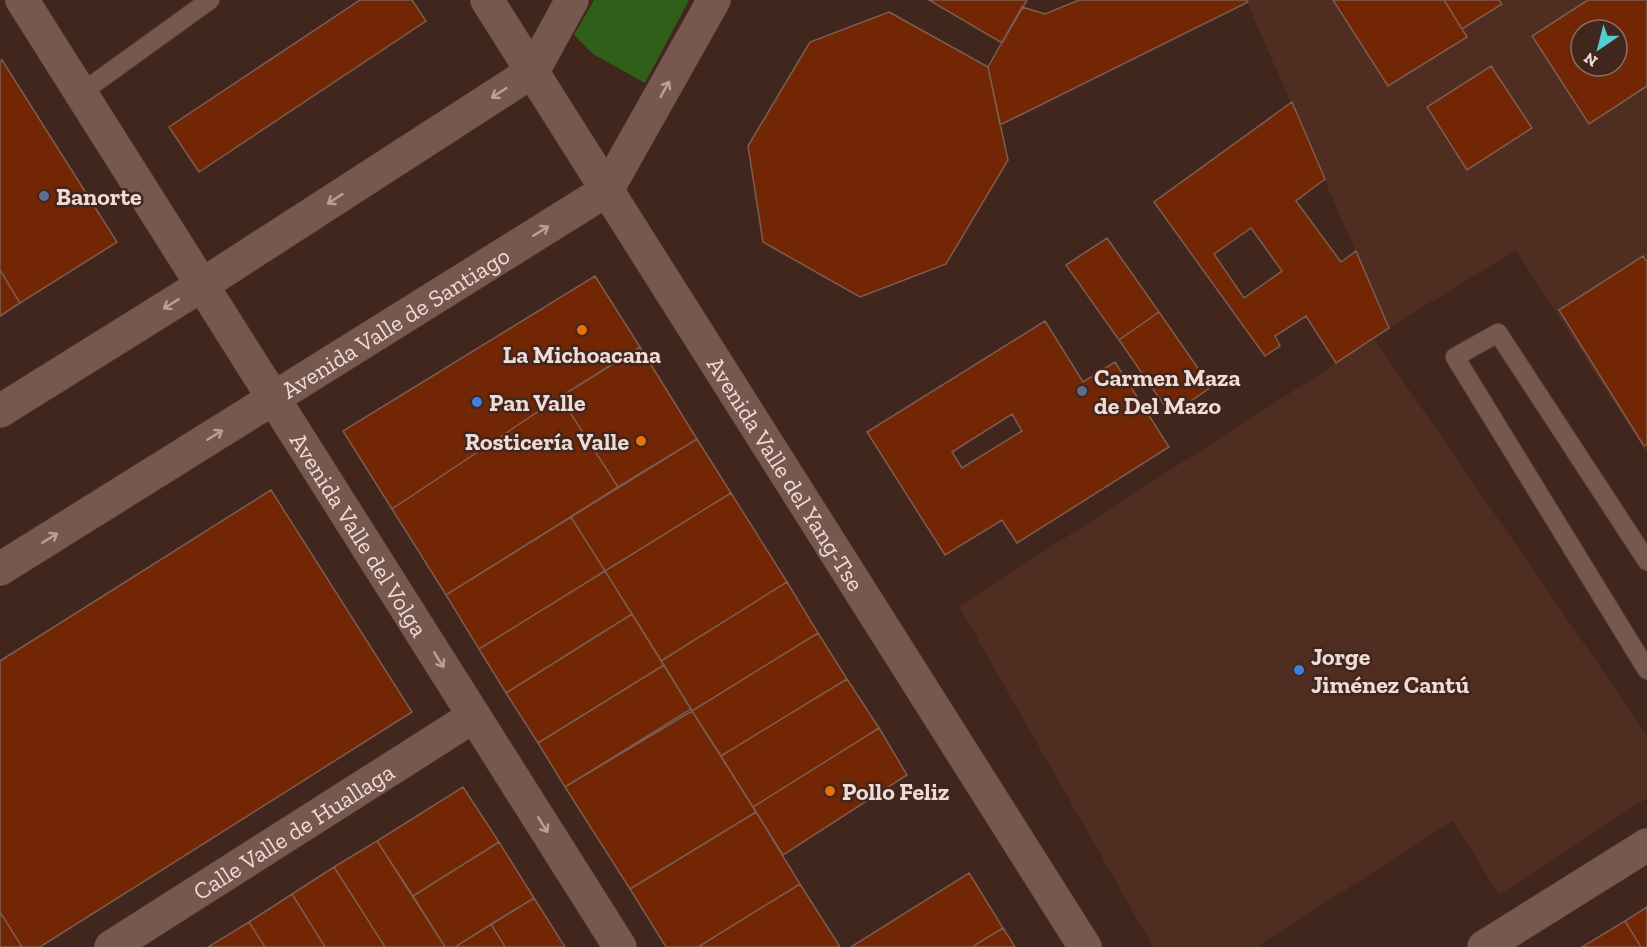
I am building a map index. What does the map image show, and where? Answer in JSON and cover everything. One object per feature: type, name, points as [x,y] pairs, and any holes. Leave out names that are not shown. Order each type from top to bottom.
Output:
[{"type":"street","name":"Avenida Valle del Yang-Tse","points":[[487,0],[1085,947]]},
{"type":"street","points":[[0,411],[202,285],[532,71],[572,0]]},
{"type":"street","name":"Avenida Valle de Santiago","points":[[0,569],[607,190],[714,0]]},
{"type":"street","name":"Avenida Valle del Volga","points":[[15,6],[81,93],[620,947]]},
{"type":"street","name":"Calle Valle de Huallaga","points":[[111,947],[474,716]]},
{"type":"street","points":[[1484,947],[1647,845]]},
{"type":"lane","points":[[81,93],[210,0]]},
{"type":"lane","points":[[1647,561],[1498,333],[1455,357],[1647,670]]},
{"type":"shaded area","points":[[1246,0],[1647,0],[1647,454],[1516,250],[1389,328]]},
{"type":"shaded area","name":"Jorge Jiménez Cantú","points":[[1374,339],[1647,735],[1647,798],[1499,895],[1453,821],[1259,947],[1153,947],[959,606]]},
{"type":"green space","points":[[594,0],[689,0],[645,83],[593,54],[574,35]]},
{"type":"building","points":[[360,0],[412,0],[426,21],[199,172],[169,127]]},
{"type":"building","points":[[929,0],[1027,0],[1002,43]]},
{"type":"building","points":[[1079,0],[1246,0],[1248,2],[1000,125],[988,67],[1022,7],[1045,14]]},
{"type":"building","points":[[1333,0],[1444,0],[1467,37],[1388,86]]},
{"type":"building","points":[[1444,0],[1499,0],[1502,4],[1462,29]]},
{"type":"building","points":[[1588,0],[1647,0],[1647,86],[1589,124],[1532,36]]},
{"type":"building","points":[[889,12],[988,67],[1008,160],[946,264],[860,297],[763,242],[748,146],[810,42]]},
{"type":"building","name":"Banorte","points":[[2,60],[117,242],[20,303],[0,270],[0,61]]},
{"type":"building","points":[[1491,66],[1532,128],[1467,170],[1427,107]]},
{"type":"building","points":[[1292,102],[1325,179],[1296,201],[1341,262],[1356,251],[1389,328],[1336,363],[1306,316],[1275,336],[1280,346],[1265,356],[1154,202]],"holes":[[[1251,228],[1282,271],[1244,298],[1214,254]]]},
{"type":"building","points":[[1107,238],[1159,312],[1119,340],[1066,265]]},
{"type":"building","points":[[1643,256],[1647,262],[1647,444],[1644,446],[1559,310]]},
{"type":"building","points":[[0,270],[20,303],[0,316]]},
{"type":"building","points":[[595,276],[640,347],[560,397],[392,509],[343,431]]},
{"type":"building","points":[[1159,312],[1211,387],[1171,415],[1119,340]]},
{"type":"building","points":[[1045,321],[1083,382],[1115,362],[1169,447],[1017,543],[1002,520],[945,555],[867,432]],"holes":[[[1012,414],[1022,431],[962,468],[952,452]]]},
{"type":"building","points":[[640,347],[697,439],[618,487],[560,397]]},
{"type":"building","points":[[560,397],[618,487],[446,595],[392,509]]},
{"type":"building","points":[[697,439],[731,493],[605,571],[571,517]]},
{"type":"building","points":[[271,490],[412,712],[40,947],[22,947],[0,912],[0,661]]},
{"type":"building","points":[[731,493],[787,582],[661,661],[605,571]]},
{"type":"building","points":[[571,517],[605,571],[479,649],[446,595]]},
{"type":"building","points":[[605,571],[632,614],[506,693],[479,649]]},
{"type":"building","points":[[787,582],[818,633],[692,711],[661,661]]},
{"type":"building","points":[[632,614],[664,665],[538,743],[506,693]]},
{"type":"building","points":[[818,633],[847,679],[721,756],[692,711]]},
{"type":"building","points":[[664,665],[691,709],[565,787],[538,743]]},
{"type":"building","points":[[847,679],[879,728],[753,807],[721,756]]},
{"type":"building","points":[[692,711],[756,812],[630,889],[565,787]]},
{"type":"building","name":"Pollo Feliz","points":[[879,728],[907,775],[783,855],[753,807]]},
{"type":"building","points":[[463,787],[499,842],[413,896],[377,841]]},
{"type":"building","points":[[756,812],[800,884],[698,947],[666,947],[630,889]]},
{"type":"building","points":[[377,841],[445,947],[385,947],[334,867]]},
{"type":"building","points":[[499,842],[534,898],[455,947],[445,947],[413,896]]},
{"type":"building","points":[[334,867],[385,947],[325,947],[292,894]]},
{"type":"building","points":[[969,873],[1003,928],[972,947],[851,947]]},
{"type":"building","points":[[800,884],[840,947],[698,947]]},
{"type":"building","points":[[292,894],[325,947],[265,947],[249,922]]},
{"type":"building","points":[[534,898],[565,947],[505,947],[491,924]]},
{"type":"building","points":[[1647,907],[1647,947],[1641,947],[1625,921]]},
{"type":"building","points":[[0,912],[22,947],[0,947]]},
{"type":"building","points":[[1625,921],[1641,947],[1582,947]]},
{"type":"building","points":[[249,922],[265,947],[208,947]]},
{"type":"building","points":[[491,924],[505,947],[455,947]]},
{"type":"building","points":[[1003,928],[1015,947],[972,947]]},
{"type":"place","name":"Banorte","points":[[44,196]]},
{"type":"place","name":"La Michoacana","points":[[582,330]]},
{"type":"place","name":"Carmen Maza de Del Mazo","points":[[1082,391]]},
{"type":"place","name":"Pan Valle","points":[[477,402]]},
{"type":"place","name":"Rosticería Valle","points":[[641,441]]},
{"type":"place","name":"Jorge Jiménez Cantú","points":[[1299,670]]},
{"type":"place","name":"Pollo Feliz","points":[[830,791]]}]
